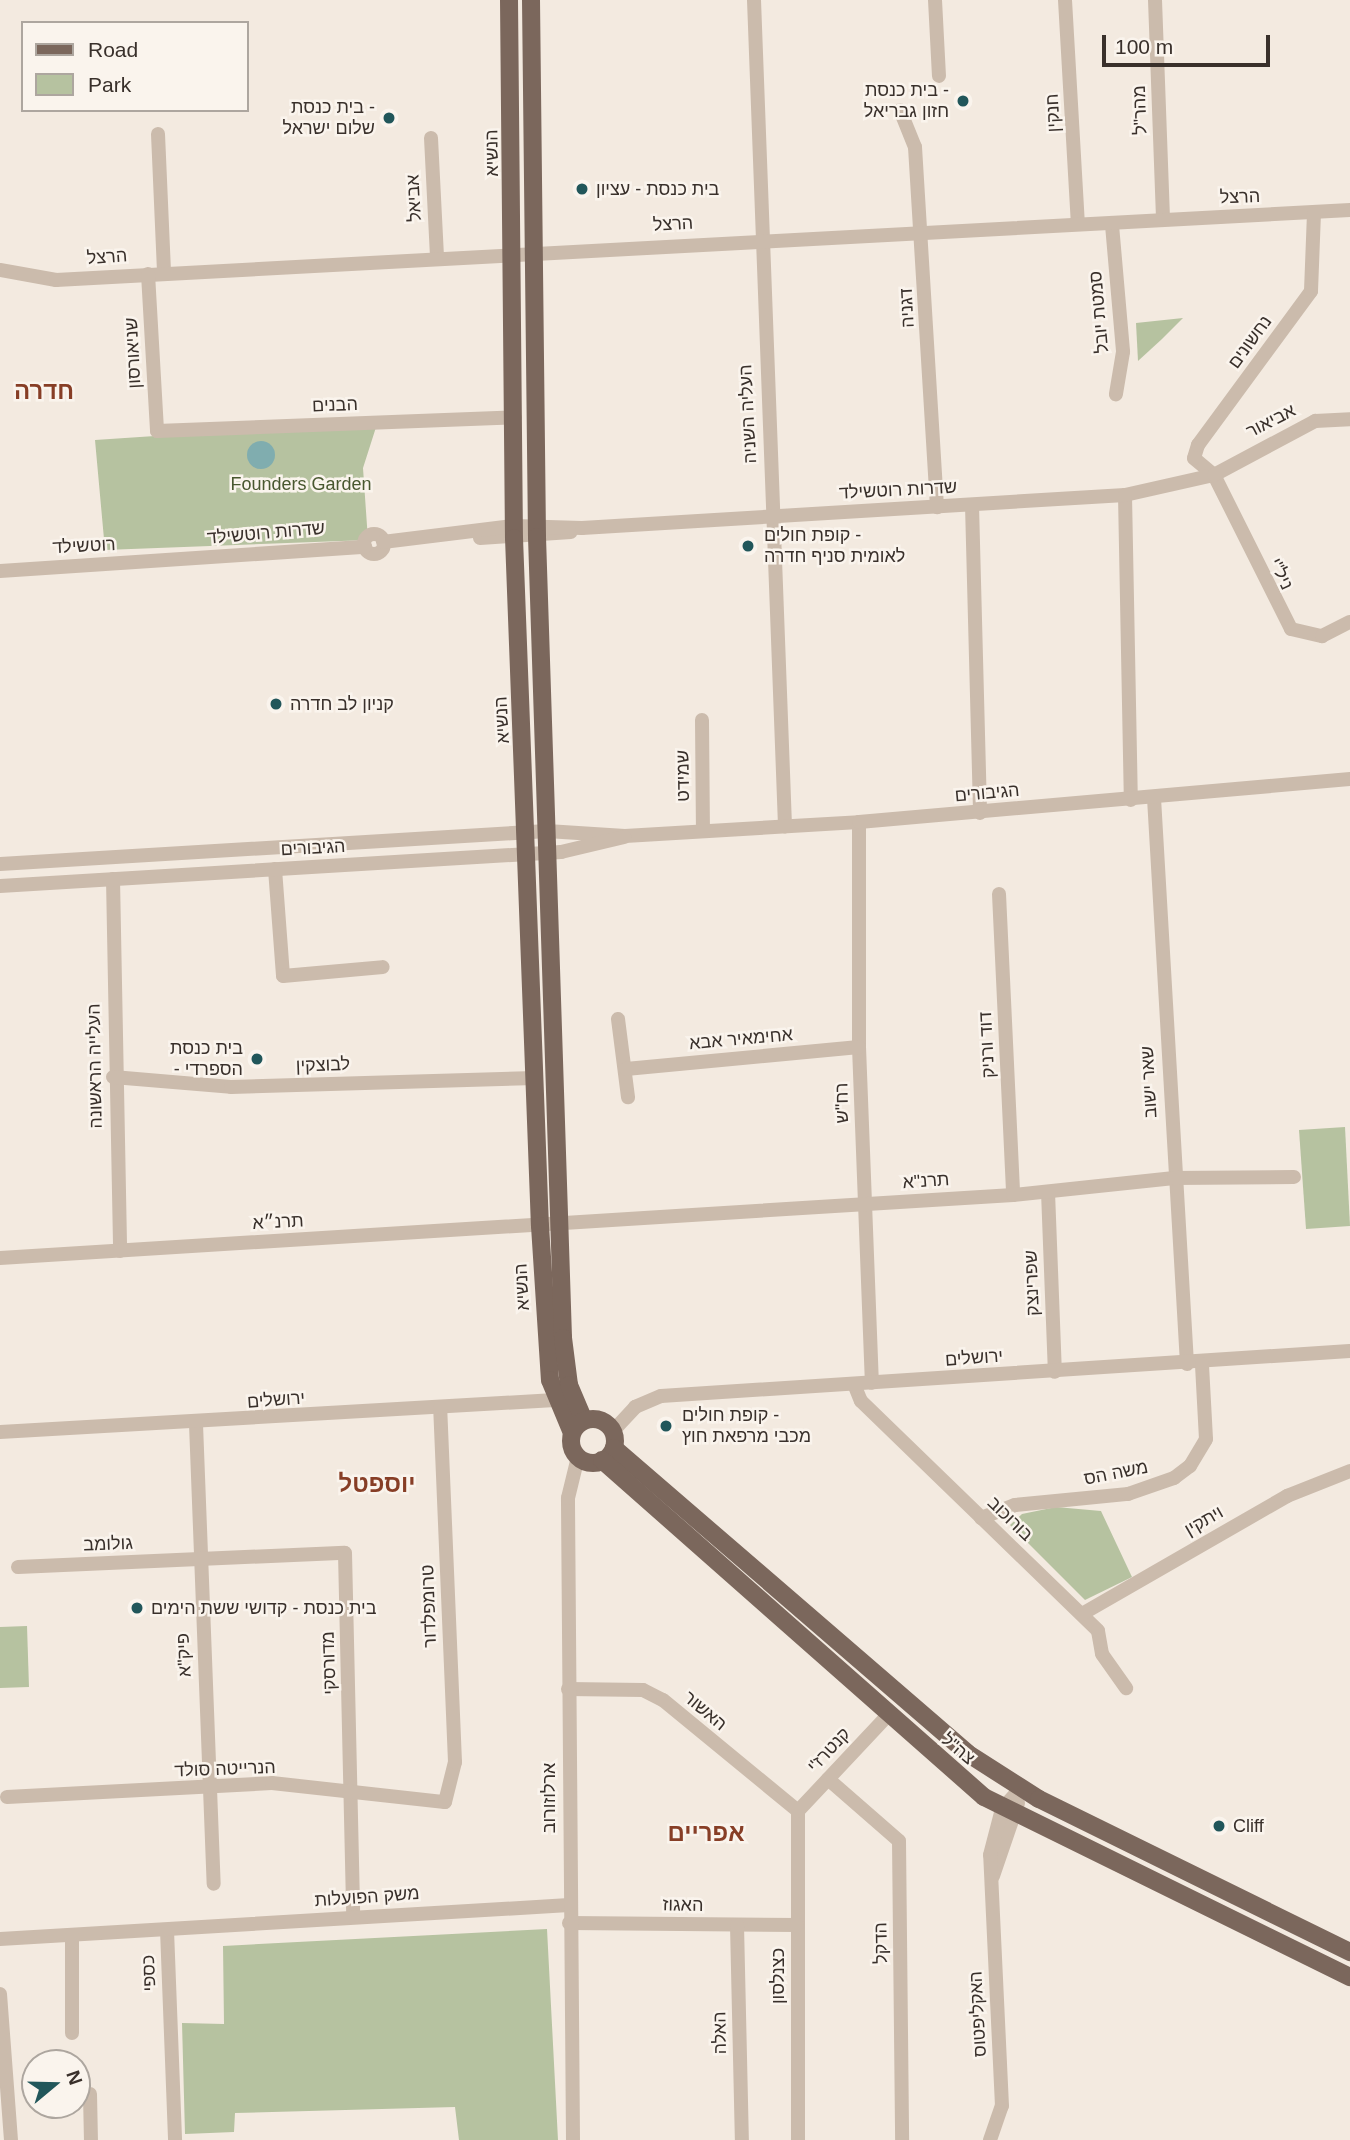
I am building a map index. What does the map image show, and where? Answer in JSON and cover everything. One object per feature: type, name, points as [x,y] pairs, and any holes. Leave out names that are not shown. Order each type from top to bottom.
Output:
[{"type":"main road","name":"הנשיא","points":[[509,0],[515,251],[514,532],[538,832],[563,1338],[578,1426]]},
{"type":"main road","name":"הנשיא","points":[[531,0],[537,251],[538,832]]},
{"type":"main road","name":"הנשיא","points":[[539,854],[535,1079],[540,1226],[555,1400],[578,1426]]},
{"type":"main road","points":[[597,1419],[610,1447],[578,1457],[578,1426],[597,1419]]},
{"type":"main road","name":"צה\"ל","points":[[610,1447],[888,1715],[1009,1812],[1350,1977]]},
{"type":"main road","name":"צה\"ל","points":[[610,1447],[946,1736],[1021,1788],[1350,1952]]},
{"type":"street","name":"העליה השניה","points":[[754,0],[759,239],[785,826]]},
{"type":"street","points":[[935,0],[939,76]]},
{"type":"street","name":"חנקין","points":[[1065,0],[1078,223]]},
{"type":"street","name":"מהר\"ל","points":[[1155,0],[1163,218]]},
{"type":"street","name":"דגניה","points":[[900,110],[915,147],[937,507]]},
{"type":"street","points":[[158,134],[164,272]]},
{"type":"street","name":"אביאל","points":[[431,138],[437,257]]},
{"type":"street","name":"הרצל","points":[[0,270],[48,280],[515,251],[1078,223],[1112,225],[1163,218],[1314,214],[1350,210]]},
{"type":"street","name":"נחשונים","points":[[1214,475],[1194,458],[1198,445],[1311,290],[1314,214]]},
{"type":"street","name":"סמטת יובל","points":[[1112,225],[1123,352],[1116,394]]},
{"type":"street","name":"שניאורסון","points":[[148,274],[157,431]]},
{"type":"street","name":"הבנים","points":[[157,431],[515,417]]},
{"type":"street","name":"אביאור","points":[[1214,475],[1315,421],[1350,419]]},
{"type":"street","name":"שדרות רוטשילד","points":[[170,561],[365,547],[378,553],[383,542],[1125,495],[1214,475]]},
{"type":"street","name":"ניל\"י","points":[[1214,475],[1291,629],[1322,636],[1350,622]]},
{"type":"street","points":[[1125,495],[1131,800]]},
{"type":"street","points":[[972,505],[980,813]]},
{"type":"street","name":"רוטשילד","points":[[0,571],[170,561]]},
{"type":"street","name":"שמידט","points":[[702,720],[703,831]]},
{"type":"street","name":"הגיבורים","points":[[0,864],[538,832],[625,836],[859,822],[1350,779]]},
{"type":"street","name":"שאר ישוב","points":[[1154,798],[1174,1178],[1195,1364]]},
{"type":"street","name":"רח\"ש","points":[[859,822],[859,1047],[872,1383]]},
{"type":"street","name":"הגיבורים","points":[[0,886],[539,854],[625,836]]},
{"type":"street","points":[[275,869],[283,976],[383,967]]},
{"type":"street","name":"העלייה הראשונה","points":[[113,879],[113,1077],[120,1251]]},
{"type":"street","name":"דוד ורניק","points":[[999,894],[1013,1195]]},
{"type":"street","points":[[618,1019],[628,1097]]},
{"type":"street","name":"אחימאיר אבא","points":[[626,1069],[859,1047]]},
{"type":"street","name":"לבוצקין","points":[[113,1077],[231,1087],[535,1079]]},
{"type":"street","name":"תרנ\"א","points":[[559,1225],[1013,1195],[1174,1178],[1294,1177]]},
{"type":"street","name":"שפרינצק","points":[[1048,1192],[1055,1372]]},
{"type":"street","name":"תרנ״א","points":[[0,1258],[559,1225]]},
{"type":"street","name":"ירושלים","points":[[610,1447],[635,1407],[662,1396],[1195,1364],[1350,1351]]},
{"type":"street","name":"משה הס","points":[[981,1518],[1015,1505],[1128,1494],[1174,1478],[1190,1466],[1206,1439],[1195,1364]]},
{"type":"street","name":"בורוכוב","points":[[854,1384],[861,1401],[1098,1631],[1102,1654],[1126,1688]]},
{"type":"street","name":"ירושלים","points":[[0,1432],[196,1424],[555,1400]]},
{"type":"street","name":"טרומפלדור","points":[[440,1408],[456,1762],[445,1802]]},
{"type":"street","name":"פיק\"א","points":[[196,1424],[198,1560],[214,1884]]},
{"type":"street","name":"ארלוזורוב","points":[[573,2140],[569,1923],[568,1498],[578,1457]]},
{"type":"street","name":"ויתקין","points":[[1082,1614],[1287,1496],[1350,1471]]},
{"type":"street","name":"מדורסקי","points":[[198,1560],[345,1553],[354,1796],[353,1917]]},
{"type":"street","name":"גולומב","points":[[18,1567],[198,1560]]},
{"type":"street","name":"האשור","points":[[568,1689],[643,1690],[663,1700],[798,1811]]},
{"type":"street","name":"קנטרז'י","points":[[798,1811],[888,1715]]},
{"type":"street","name":"הדקל","points":[[828,1779],[899,1841],[902,2140]]},
{"type":"street","name":"הנרייטה סולד","points":[[7,1797],[272,1783],[354,1796],[445,1802]]},
{"type":"street","name":"האקליפטוס","points":[[990,2140],[1002,2106],[990,1884],[992,1837],[1021,1788]]},
{"type":"street","name":"כצנלסון","points":[[798,1811],[798,2140]]},
{"type":"street","name":"משק הפועלות","points":[[167,1930],[569,1905]]},
{"type":"street","name":"האגוז","points":[[569,1923],[797,1925]]},
{"type":"street","name":"האלה","points":[[737,1925],[742,2140]]},
{"type":"street","name":"כספי","points":[[0,1939],[167,1930],[175,2140]]},
{"type":"street","points":[[72,1936],[72,2033]]},
{"type":"street","points":[[0,1994],[12,2140]]},
{"type":"street","points":[[91,2119],[91,2140]]},
{"type":"green space","points":[[1183,318],[1162,339],[1138,361],[1136,323]]},
{"type":"green space","name":"Founders Garden","points":[[378,421],[363,468],[368,540],[105,550],[95,440]]},
{"type":"green space","points":[[1345,1127],[1350,1226],[1306,1229],[1299,1130]]},
{"type":"green space","points":[[1056,1507],[1101,1511],[1132,1577],[1085,1600],[1010,1525],[1022,1514]]},
{"type":"green space","points":[[27,1626],[29,1687],[0,1688],[0,1627]]},
{"type":"green space","points":[[547,1929],[558,2140],[459,2140],[455,2107],[235,2113],[234,2132],[185,2134],[182,2023],[224,2024],[223,1946]]},
{"type":"water","points":[[261,441],[271,445],[275,455],[271,465],[261,469],[251,465],[247,455],[251,445]]},
{"type":"place","name":"בית כנסת - חזון גבריאל","points":[[963,101]]},
{"type":"place","name":"בית כנסת - שלום ישראל","points":[[389,118]]},
{"type":"place","name":"בית כנסת - עציון","points":[[582,189]]},
{"type":"place","name":"קופת חולים - לאומית סניף חדרה","points":[[748,546]]},
{"type":"place","name":"קניון לב חדרה","points":[[276,704]]},
{"type":"place","name":"בית כנסת - הספרדי","points":[[257,1059]]},
{"type":"place","name":"קופת חולים - מכבי מרפאת חוץ","points":[[666,1426]]},
{"type":"place","name":"בית כנסת - קדושי ששת הימים","points":[[137,1608]]},
{"type":"place","name":"Cliff","points":[[1219,1826]]},
{"type":"district","name":"חדרה","points":[[44,391]]},
{"type":"district","name":"יוספטל","points":[[377,1484]]},
{"type":"district","name":"אפריים","points":[[706,1833]]}]
